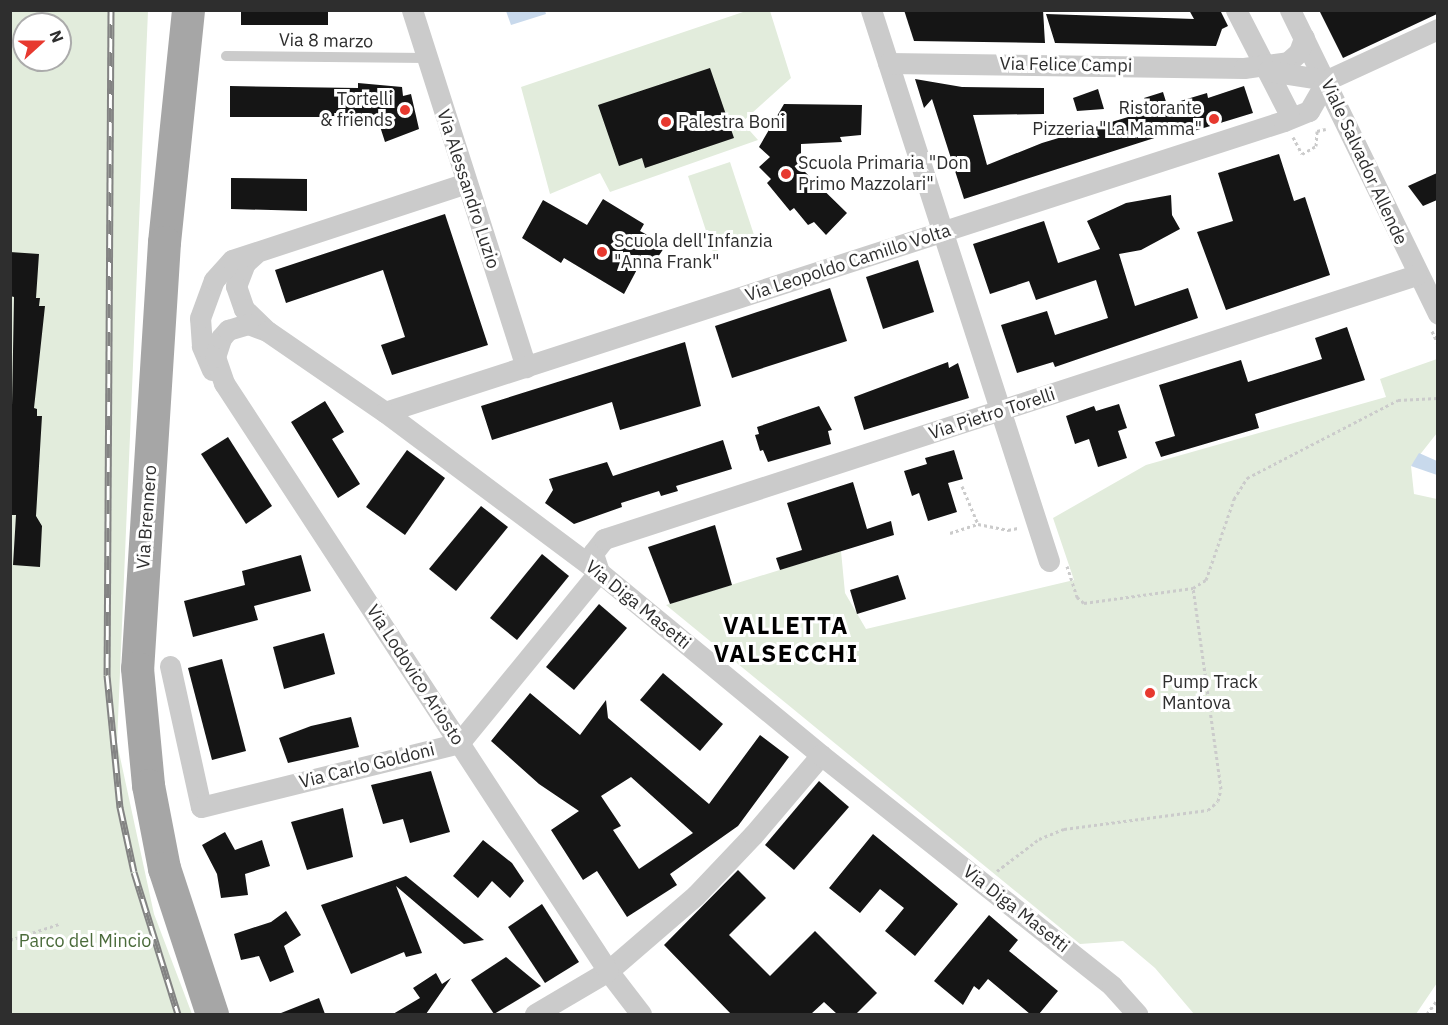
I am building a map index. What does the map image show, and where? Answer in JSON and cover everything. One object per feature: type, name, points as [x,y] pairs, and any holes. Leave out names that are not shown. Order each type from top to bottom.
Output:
[{"type":"main road","name":"Via Brennero","points":[[188,10],[164,242],[137,668],[148,786],[164,867],[212,1014]]},
{"type":"street","name":"Via Alessandro Luzio","points":[[412,10],[526,367]]},
{"type":"street","points":[[871,10],[1036,522],[1058,562]]},
{"type":"street","points":[[1236,10],[1258,68],[1295,116],[1327,80],[1437,29]]},
{"type":"street","name":"Viale Salvador Allende","points":[[1290,10],[1327,80],[1336,120],[1416,275],[1433,320]]},
{"type":"street","name":"Via Felice Campi","points":[[1258,68],[1288,62],[1299,52],[1304,38]]},
{"type":"street","name":"Via Felice Campi","points":[[888,63],[1258,68],[1327,80]]},
{"type":"street","name":"Via Leopoldo Camillo Volta","points":[[385,412],[1324,107],[1336,120]]},
{"type":"street","points":[[224,382],[206,359],[202,346],[200,318],[207,292],[232,260],[466,183]]},
{"type":"street","points":[[267,331],[244,309],[236,286],[244,263],[272,247]]},
{"type":"street","name":"Via Pietro Torelli","points":[[599,572],[593,553],[604,539],[1416,275]]},
{"type":"street","name":"Via Diga Masetti","points":[[228,330],[248,324],[267,331],[385,412],[599,572],[821,755],[1112,986],[1137,1014]]},
{"type":"street","name":"Via Lodovico Ariosto","points":[[228,330],[216,347],[215,357],[224,382],[608,972],[640,1014]]},
{"type":"street","name":"Via Carlo Goldoni","points":[[170,666],[201,807],[459,743],[599,572]]},
{"type":"street","points":[[535,1014],[608,972],[696,895],[753,836],[821,755]]},
{"type":"lane","name":"Via 8 marzo","points":[[226,56],[426,58]]},
{"type":"path","points":[[1295,116],[1302,154],[1316,146],[1317,131],[1336,120]]},
{"type":"path","points":[[1433,320],[1437,344]]},
{"type":"path","points":[[1058,562],[1077,597],[1084,603],[1193,588],[1206,580],[1234,499],[1247,478],[1398,400],[1437,398]]},
{"type":"path","points":[[962,486],[978,524]]},
{"type":"path","points":[[950,533],[978,524],[1008,530],[1036,522]]},
{"type":"path","points":[[985,884],[1013,855],[1038,839],[1065,829],[1208,810],[1218,801],[1221,789],[1193,588]]},
{"type":"path","points":[[10,940],[59,924]]},
{"type":"path","points":[[1427,1014],[1437,999]]},
{"type":"green space","points":[[749,10],[770,11],[791,78],[742,122],[758,140],[610,192],[600,173],[550,194],[521,87]]},
{"type":"green space","name":"Parco del Mincio","points":[[10,11],[148,11],[117,743],[154,914],[192,1014],[11,1014]]},
{"type":"green space","points":[[730,162],[755,238],[713,252],[688,176]]},
{"type":"green space","points":[[1437,359],[1437,433],[1411,466],[1414,494],[1437,499],[1437,983],[1416,1014],[1194,1014],[1155,968],[1123,941],[1080,944],[666,605],[841,551],[845,593],[866,629],[1074,580],[1053,518],[1146,465],[1386,397],[1380,379]]},
{"type":"water","points":[[506,11],[545,11],[546,14],[511,25]]},
{"type":"water","points":[[1419,453],[1437,461],[1437,475],[1411,466]]},
{"type":"building","points":[[241,10],[328,10],[328,25],[241,25]]},
{"type":"building","points":[[904,10],[1043,10],[1045,43],[914,41]]},
{"type":"building","points":[[1189,10],[1220,10],[1228,26],[1222,29],[1216,46],[1055,43],[1046,14],[1194,19]]},
{"type":"building","points":[[1319,10],[1437,10],[1437,14],[1343,58]]},
{"type":"building","name":"Palestra Boni","points":[[710,68],[734,138],[645,168],[642,158],[619,166],[598,105]]},
{"type":"building","points":[[915,79],[962,87],[1044,88],[1044,114],[973,115],[987,165],[1042,143],[1148,111],[1144,98],[1163,92],[1167,105],[1207,93],[1208,98],[1244,86],[1253,113],[1171,138],[1170,133],[964,199],[932,99],[924,108]]},
{"type":"building","points":[[358,83],[402,87],[403,96],[411,94],[419,129],[385,142],[377,117],[230,117],[230,86],[358,88]]},
{"type":"building","points":[[1098,89],[1104,109],[1077,111],[1073,98]]},
{"type":"building","name":"Scuola Primaria \"Don Primo Mazzolari\"","points":[[784,104],[862,105],[861,135],[840,137],[842,142],[801,144],[801,168],[847,213],[826,235],[814,222],[808,225],[794,208],[790,211],[767,183],[771,179],[759,167],[770,157],[759,147]]},
{"type":"building","points":[[1279,154],[1294,201],[1305,197],[1330,275],[1226,310],[1197,232],[1233,221],[1218,173]]},
{"type":"building","points":[[1437,173],[1437,200],[1423,206],[1408,186]]},
{"type":"building","points":[[231,178],[307,179],[307,211],[231,209]]},
{"type":"building","points":[[1171,195],[1172,215],[1180,229],[1141,250],[1119,254],[1135,306],[1188,288],[1198,318],[1055,367],[1053,362],[1017,373],[1001,325],[1047,311],[1055,335],[1108,318],[1096,280],[1036,300],[1029,281],[990,294],[973,244],[1044,221],[1058,263],[1100,249],[1087,221],[1126,203]]},
{"type":"building","name":"Scuola dell'Infanzia \"Anna Frank\"","points":[[603,199],[644,224],[640,231],[666,245],[652,266],[642,260],[624,294],[564,258],[561,263],[522,238],[543,200],[587,225]]},
{"type":"building","points":[[445,214],[488,345],[392,375],[381,345],[405,337],[383,270],[286,303],[275,270]]},
{"type":"building","points":[[10,252],[39,254],[36,298],[40,298],[39,306],[45,306],[34,408],[37,409],[37,416],[42,416],[36,516],[42,526],[40,567],[13,565],[16,515],[10,515],[14,297],[10,296]]},
{"type":"building","points":[[918,260],[934,312],[883,329],[866,277]]},
{"type":"building","points":[[830,288],[847,341],[732,378],[715,326]]},
{"type":"building","points":[[1347,327],[1365,380],[1255,414],[1259,428],[1161,457],[1155,442],[1175,436],[1159,385],[1241,360],[1248,382],[1322,359],[1315,338]]},
{"type":"building","points":[[685,342],[701,406],[620,430],[612,402],[492,440],[481,406]]},
{"type":"building","points":[[948,362],[949,368],[958,363],[969,398],[864,430],[854,397]]},
{"type":"building","points":[[325,401],[344,432],[332,439],[360,484],[338,498],[291,422]]},
{"type":"building","points":[[1119,404],[1127,428],[1118,431],[1127,458],[1098,467],[1089,439],[1075,444],[1066,416],[1094,406],[1096,411]]},
{"type":"building","points":[[819,406],[832,430],[828,431],[831,444],[768,462],[763,450],[760,451],[755,435],[759,434],[757,427]]},
{"type":"building","points":[[228,437],[272,506],[246,524],[201,454]]},
{"type":"building","points":[[723,440],[732,469],[676,486],[678,491],[661,496],[659,491],[621,503],[622,507],[574,524],[545,503],[553,490],[549,479],[607,462],[613,476]]},
{"type":"building","points":[[407,450],[445,478],[405,535],[366,507]]},
{"type":"building","points":[[954,450],[963,479],[948,483],[957,512],[928,521],[919,493],[912,496],[904,471],[927,464],[925,458]]},
{"type":"building","points":[[853,482],[867,529],[891,521],[894,535],[780,570],[776,558],[802,550],[787,503]]},
{"type":"building","points":[[481,506],[508,527],[456,591],[429,569]]},
{"type":"building","points":[[715,525],[732,585],[670,604],[648,547]]},
{"type":"building","points":[[542,554],[569,576],[517,640],[490,618]]},
{"type":"building","points":[[301,555],[311,591],[254,606],[258,620],[193,637],[184,601],[245,585],[242,571]]},
{"type":"building","points":[[898,575],[906,599],[857,614],[850,590]]},
{"type":"building","points":[[599,604],[627,628],[574,690],[546,667]]},
{"type":"building","points":[[324,633],[335,674],[284,689],[273,647]]},
{"type":"building","points":[[222,659],[246,751],[212,760],[188,668]]},
{"type":"building","points":[[663,673],[723,724],[700,751],[640,700]]},
{"type":"building","points":[[530,693],[580,735],[606,700],[608,718],[709,804],[760,735],[789,757],[738,826],[670,874],[677,885],[627,917],[597,871],[583,880],[551,830],[579,811],[539,784],[491,741]],"holes":[[[631,777],[693,833],[639,869],[613,830],[621,826],[601,796]]]},
{"type":"building","points":[[351,717],[359,747],[288,763],[279,738],[311,726]]},
{"type":"building","points":[[431,771],[450,832],[410,843],[403,819],[383,824],[371,785]]},
{"type":"building","points":[[819,781],[849,807],[794,870],[765,845]]},
{"type":"building","points":[[343,808],[353,857],[307,870],[291,822]]},
{"type":"building","points":[[225,832],[235,850],[262,840],[270,866],[245,874],[248,895],[221,898],[217,874],[202,845]]},
{"type":"building","points":[[873,834],[958,904],[915,956],[885,931],[904,908],[880,889],[860,913],[829,888]]},
{"type":"building","points":[[483,840],[512,863],[524,881],[510,898],[492,881],[478,898],[453,876]]},
{"type":"building","points":[[738,870],[766,898],[729,935],[770,976],[815,931],[877,993],[856,1014],[837,1014],[824,1002],[811,1014],[731,1014],[664,945]]},
{"type":"building","points":[[406,876],[484,940],[464,944],[396,886],[422,953],[406,957],[404,952],[351,974],[321,905]]},
{"type":"building","points":[[542,904],[579,962],[545,983],[508,927]]},
{"type":"building","points":[[286,911],[301,935],[284,946],[294,972],[270,982],[259,956],[241,960],[234,934],[271,922]]},
{"type":"building","points":[[989,915],[1018,940],[1009,951],[1058,991],[1039,1014],[1030,1014],[988,979],[979,990],[974,986],[963,1005],[934,981]]},
{"type":"building","points":[[506,957],[541,986],[494,1014],[471,980]]},
{"type":"building","points":[[436,973],[442,984],[451,978],[426,1014],[393,1014],[420,998],[413,988]]},
{"type":"building","points":[[319,998],[325,1014],[281,1014],[281,1013]]},
{"type":"railway","points":[[111,10],[107,675],[120,807],[134,872],[178,1014]]},
{"type":"place","name":"Tortelli & friends","points":[[405,110]]},
{"type":"place","name":"Ristorante Pizzeria \"La Mamma\"","points":[[1214,119]]},
{"type":"place","name":"Palestra Boni","points":[[666,122]]},
{"type":"place","name":"Scuola Primaria \"Don Primo Mazzolari\"","points":[[786,174]]},
{"type":"place","name":"Scuola dell'Infanzia \"Anna Frank\"","points":[[602,252]]},
{"type":"place","name":"Pump Track Mantova","points":[[1150,693]]},
{"type":"district","name":"VALLETTA VALSECCHI","points":[[786,640]]}]
